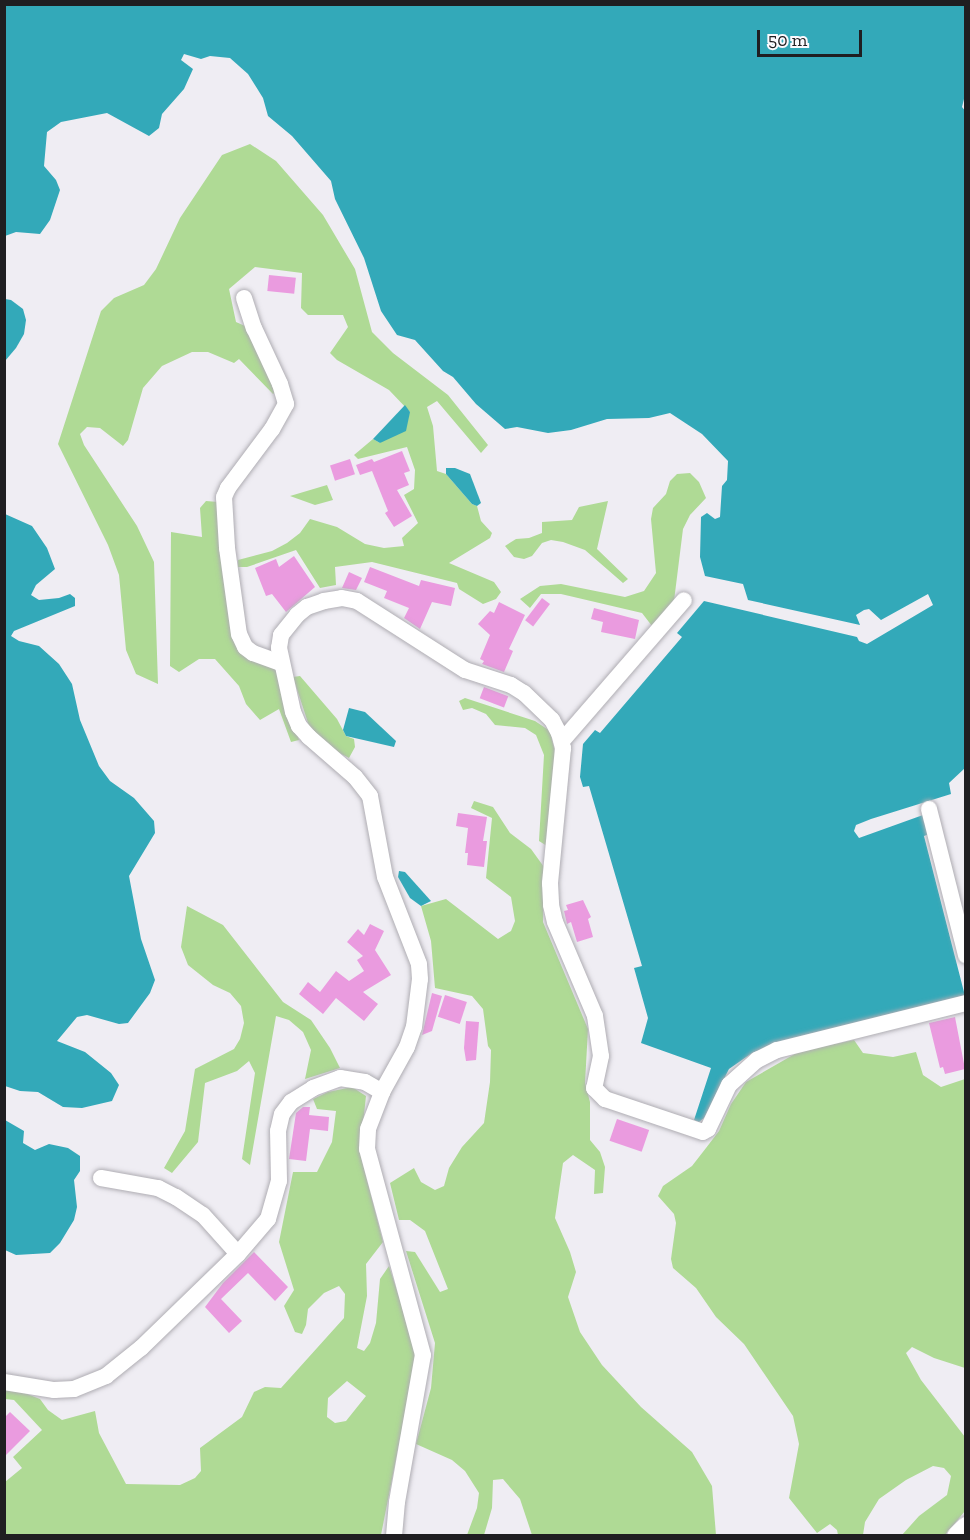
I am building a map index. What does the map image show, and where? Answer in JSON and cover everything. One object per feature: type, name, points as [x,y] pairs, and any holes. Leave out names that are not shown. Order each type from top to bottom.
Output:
[{"type":"main road","points":[[957,1536],[966,1527]]},
{"type":"street","points":[[244,298],[286,404],[272,429],[228,488],[224,497],[227,548],[239,634],[245,647],[253,653],[281,663]]},
{"type":"street","points":[[394,1536],[397,1502],[423,1355],[367,1149],[368,1129],[382,1092],[407,1047],[414,1027],[420,979],[419,964],[385,877],[370,796],[355,777],[299,726],[281,663],[281,635],[297,615],[307,607],[324,601],[342,598],[357,601],[465,670],[511,685],[524,693],[552,720],[562,741],[550,884],[551,905],[555,922],[595,1016],[601,1056],[594,1088],[605,1100],[703,1132],[708,1129],[729,1085],[757,1059],[777,1050],[966,1003]]},
{"type":"street","points":[[562,741],[684,600]]},
{"type":"street","points":[[929,809],[966,955]]},
{"type":"street","points":[[4,1382],[54,1390],[74,1389],[106,1376],[141,1348],[238,1254],[268,1219],[279,1181],[279,1131],[282,1114],[291,1102],[313,1088],[340,1078],[364,1082],[382,1092]]},
{"type":"street","points":[[101,1178],[158,1188],[176,1197],[203,1215],[238,1254]]},
{"type":"green space","points":[[250,144],[276,161],[323,215],[355,269],[372,332],[393,353],[448,395],[488,445],[481,453],[437,401],[427,407],[433,426],[437,471],[446,474],[472,504],[477,506],[481,521],[492,533],[490,538],[449,563],[494,582],[501,592],[496,599],[483,604],[459,589],[457,583],[372,562],[335,567],[336,585],[320,588],[296,550],[247,567],[238,567],[238,560],[272,551],[287,543],[300,533],[310,519],[337,527],[365,544],[384,548],[404,546],[402,538],[418,523],[404,495],[414,489],[415,470],[407,447],[358,459],[354,455],[373,439],[380,443],[410,412],[389,390],[337,360],[330,353],[348,327],[343,315],[308,315],[301,308],[302,273],[255,267],[229,289],[236,322],[245,326],[277,391],[273,394],[239,359],[234,363],[208,352],[192,352],[162,366],[143,388],[128,440],[123,446],[100,428],[87,427],[80,434],[84,445],[137,526],[154,562],[158,684],[136,674],[126,650],[119,575],[108,545],[58,444],[101,311],[114,298],[144,285],[156,269],[180,218],[222,155]]},
{"type":"green space","points":[[690,473],[699,482],[706,498],[690,515],[683,529],[674,601],[652,626],[642,613],[561,594],[541,594],[530,608],[520,599],[540,586],[561,584],[625,597],[644,591],[656,573],[651,519],[653,508],[666,494],[670,481],[677,474]]},
{"type":"green space","points":[[327,485],[333,500],[315,505],[290,496]]},
{"type":"green space","points":[[206,501],[218,502],[231,628],[276,670],[299,740],[291,742],[279,709],[260,720],[246,704],[239,686],[215,659],[199,659],[179,672],[170,666],[171,532],[202,537],[200,508]]},
{"type":"green space","points":[[608,501],[597,549],[628,579],[623,583],[585,550],[563,542],[551,540],[542,543],[532,556],[524,559],[514,557],[505,546],[516,539],[529,538],[542,533],[542,522],[572,520],[579,507]]},
{"type":"green space","points":[[300,676],[337,719],[346,736],[354,739],[355,747],[349,758],[330,748],[310,729],[293,677]]},
{"type":"green space","points":[[465,698],[535,721],[550,731],[555,752],[547,846],[539,841],[544,755],[536,735],[525,728],[495,725],[486,714],[472,708],[463,710],[459,701]]},
{"type":"green space","points":[[474,801],[493,807],[510,833],[531,849],[544,867],[543,922],[588,1029],[585,1083],[590,1102],[590,1140],[600,1152],[605,1167],[603,1193],[594,1194],[595,1170],[573,1155],[563,1163],[555,1218],[576,1272],[568,1297],[580,1332],[602,1365],[641,1407],[692,1452],[712,1486],[716,1535],[532,1535],[520,1499],[503,1479],[493,1480],[492,1508],[484,1535],[467,1535],[477,1508],[479,1493],[465,1471],[452,1460],[416,1444],[431,1388],[435,1343],[406,1251],[415,1252],[440,1292],[448,1289],[425,1231],[410,1220],[399,1220],[390,1183],[414,1168],[421,1182],[435,1190],[444,1186],[449,1168],[462,1147],[484,1123],[490,1082],[491,1050],[488,1046],[483,1009],[472,996],[435,988],[431,941],[421,906],[446,899],[498,939],[511,931],[515,921],[511,897],[486,878],[492,818],[471,808]]},
{"type":"green space","points":[[187,906],[223,925],[283,1002],[311,1020],[340,1068],[305,1079],[311,1050],[303,1032],[289,1020],[276,1016],[250,1165],[242,1159],[255,1073],[249,1061],[237,1071],[205,1083],[198,1142],[172,1173],[164,1168],[185,1131],[195,1069],[234,1049],[240,1039],[244,1023],[241,1006],[230,993],[213,985],[188,965],[181,947]]},
{"type":"green space","points":[[854,1040],[863,1053],[893,1057],[916,1052],[923,1075],[941,1087],[965,1079],[965,1368],[934,1358],[912,1347],[906,1353],[921,1380],[965,1437],[965,1511],[945,1535],[902,1535],[919,1516],[947,1495],[951,1476],[944,1468],[933,1466],[906,1480],[879,1499],[865,1522],[863,1535],[838,1535],[837,1530],[830,1524],[817,1533],[789,1498],[799,1444],[793,1416],[744,1344],[716,1317],[696,1288],[673,1268],[671,1259],[676,1223],[674,1214],[658,1196],[663,1186],[692,1166],[706,1148],[719,1131],[731,1104],[746,1082],[800,1051]]},
{"type":"green space","points":[[352,1087],[366,1096],[360,1153],[383,1242],[366,1264],[367,1296],[357,1348],[364,1351],[370,1343],[376,1323],[380,1279],[389,1266],[417,1353],[381,1535],[5,1535],[5,1482],[22,1468],[13,1457],[42,1430],[14,1400],[5,1399],[4,1390],[17,1390],[40,1399],[48,1410],[62,1420],[95,1411],[99,1433],[126,1484],[180,1485],[195,1478],[201,1471],[200,1448],[242,1417],[254,1392],[265,1387],[281,1388],[344,1318],[345,1294],[339,1286],[324,1293],[308,1309],[302,1334],[295,1332],[284,1306],[294,1290],[279,1242],[293,1172],[317,1172],[332,1142],[336,1111],[317,1109],[313,1099],[328,1092]],"holes":[[[347,1381],[366,1396],[346,1421],[335,1423],[327,1417],[328,1398]]]},
{"type":"water","points":[[5,5],[965,5],[966,91],[962,107],[966,112],[965,768],[949,783],[951,794],[871,819],[856,825],[854,831],[859,838],[923,815],[929,834],[924,836],[965,996],[778,1043],[752,1053],[729,1069],[704,1118],[699,1122],[694,1120],[711,1068],[641,1043],[648,1018],[634,968],[642,966],[589,786],[583,787],[580,777],[583,744],[595,730],[600,733],[682,637],[677,633],[704,601],[857,637],[859,641],[867,644],[933,605],[928,594],[881,620],[869,609],[864,610],[856,615],[860,625],[748,600],[743,584],[705,576],[700,557],[701,517],[707,513],[715,519],[720,517],[722,486],[727,480],[728,461],[702,434],[670,413],[649,418],[607,419],[571,430],[548,433],[517,427],[505,429],[476,404],[453,377],[443,371],[415,340],[397,335],[381,311],[364,258],[335,199],[331,181],[292,136],[268,116],[263,98],[248,74],[230,58],[210,56],[201,59],[184,54],[181,60],[193,69],[184,89],[162,114],[159,128],[149,136],[107,113],[61,122],[47,132],[44,166],[56,180],[60,190],[50,220],[40,234],[16,232],[5,236]]},
{"type":"water","points":[[5,299],[11,300],[23,309],[26,320],[24,334],[5,361]]},
{"type":"water","points":[[405,405],[410,412],[406,431],[380,443],[373,439]]},
{"type":"water","points":[[446,468],[455,468],[470,474],[481,503],[477,506],[472,504],[446,474]]},
{"type":"water","points":[[5,514],[32,526],[47,548],[55,569],[36,585],[31,595],[39,600],[59,598],[70,594],[75,598],[75,606],[14,631],[11,636],[19,641],[39,646],[59,664],[72,684],[80,720],[99,766],[110,781],[134,798],[154,821],[155,833],[129,876],[141,939],[155,980],[150,993],[128,1023],[119,1024],[87,1015],[77,1017],[57,1041],[85,1052],[111,1073],[119,1085],[112,1101],[82,1108],[63,1107],[38,1092],[20,1091],[5,1086]]},
{"type":"water","points":[[349,708],[365,712],[396,741],[394,747],[346,736],[343,730]]},
{"type":"water","points":[[399,871],[405,872],[431,901],[421,906],[410,898],[398,877]]},
{"type":"water","points":[[5,1120],[24,1131],[23,1143],[35,1150],[49,1144],[68,1148],[80,1156],[80,1171],[74,1180],[77,1207],[74,1220],[60,1243],[50,1253],[16,1255],[5,1250]]},
{"type":"building","points":[[269,275],[296,278],[294,294],[267,291]]},
{"type":"building","points":[[402,451],[410,471],[404,473],[409,485],[397,490],[412,516],[394,527],[385,513],[388,511],[372,471],[360,475],[356,465],[372,459],[374,462]]},
{"type":"building","points":[[350,459],[355,474],[335,481],[330,465]]},
{"type":"building","points":[[294,556],[315,587],[286,612],[272,594],[266,596],[255,568],[276,559],[279,567]]},
{"type":"building","points":[[370,567],[419,586],[421,580],[455,588],[451,606],[432,602],[420,629],[404,618],[409,608],[384,598],[387,591],[364,582]]},
{"type":"building","points":[[349,572],[362,578],[356,590],[342,588]]},
{"type":"building","points":[[542,598],[550,604],[533,626],[525,620]]},
{"type":"building","points":[[499,602],[525,615],[509,649],[513,651],[504,672],[482,664],[484,661],[480,659],[490,635],[478,624],[490,611],[494,613]]},
{"type":"building","points":[[594,608],[639,620],[635,639],[601,632],[603,622],[591,619]]},
{"type":"building","points":[[484,687],[508,696],[504,708],[480,698]]},
{"type":"building","points":[[458,813],[487,817],[483,841],[487,841],[484,867],[467,865],[468,853],[465,853],[468,828],[456,826]]},
{"type":"building","points":[[583,900],[591,917],[588,919],[593,937],[577,942],[571,922],[567,924],[564,911],[568,910],[566,905]]},
{"type":"building","points":[[370,924],[384,931],[375,950],[391,975],[363,992],[378,1004],[364,1021],[336,998],[323,1014],[299,994],[308,982],[320,992],[336,971],[349,981],[364,971],[357,960],[363,956],[347,942],[358,929],[364,935]]},
{"type":"building","points":[[432,993],[442,996],[432,1031],[422,1035]]},
{"type":"building","points":[[445,995],[467,1002],[460,1024],[438,1017]]},
{"type":"building","points":[[955,1017],[965,1069],[945,1074],[943,1067],[940,1068],[929,1023]]},
{"type":"building","points":[[466,1021],[479,1022],[476,1060],[466,1061],[464,1048]]},
{"type":"building","points":[[303,1107],[310,1107],[309,1115],[329,1117],[328,1131],[310,1129],[306,1161],[289,1159],[296,1113]]},
{"type":"building","points":[[617,1119],[649,1130],[642,1152],[610,1141]]},
{"type":"building","points":[[254,1252],[288,1287],[275,1301],[248,1273],[221,1299],[242,1321],[229,1333],[205,1307],[223,1283]]},
{"type":"building","points":[[10,1412],[30,1431],[4,1457],[4,1418]]}]
